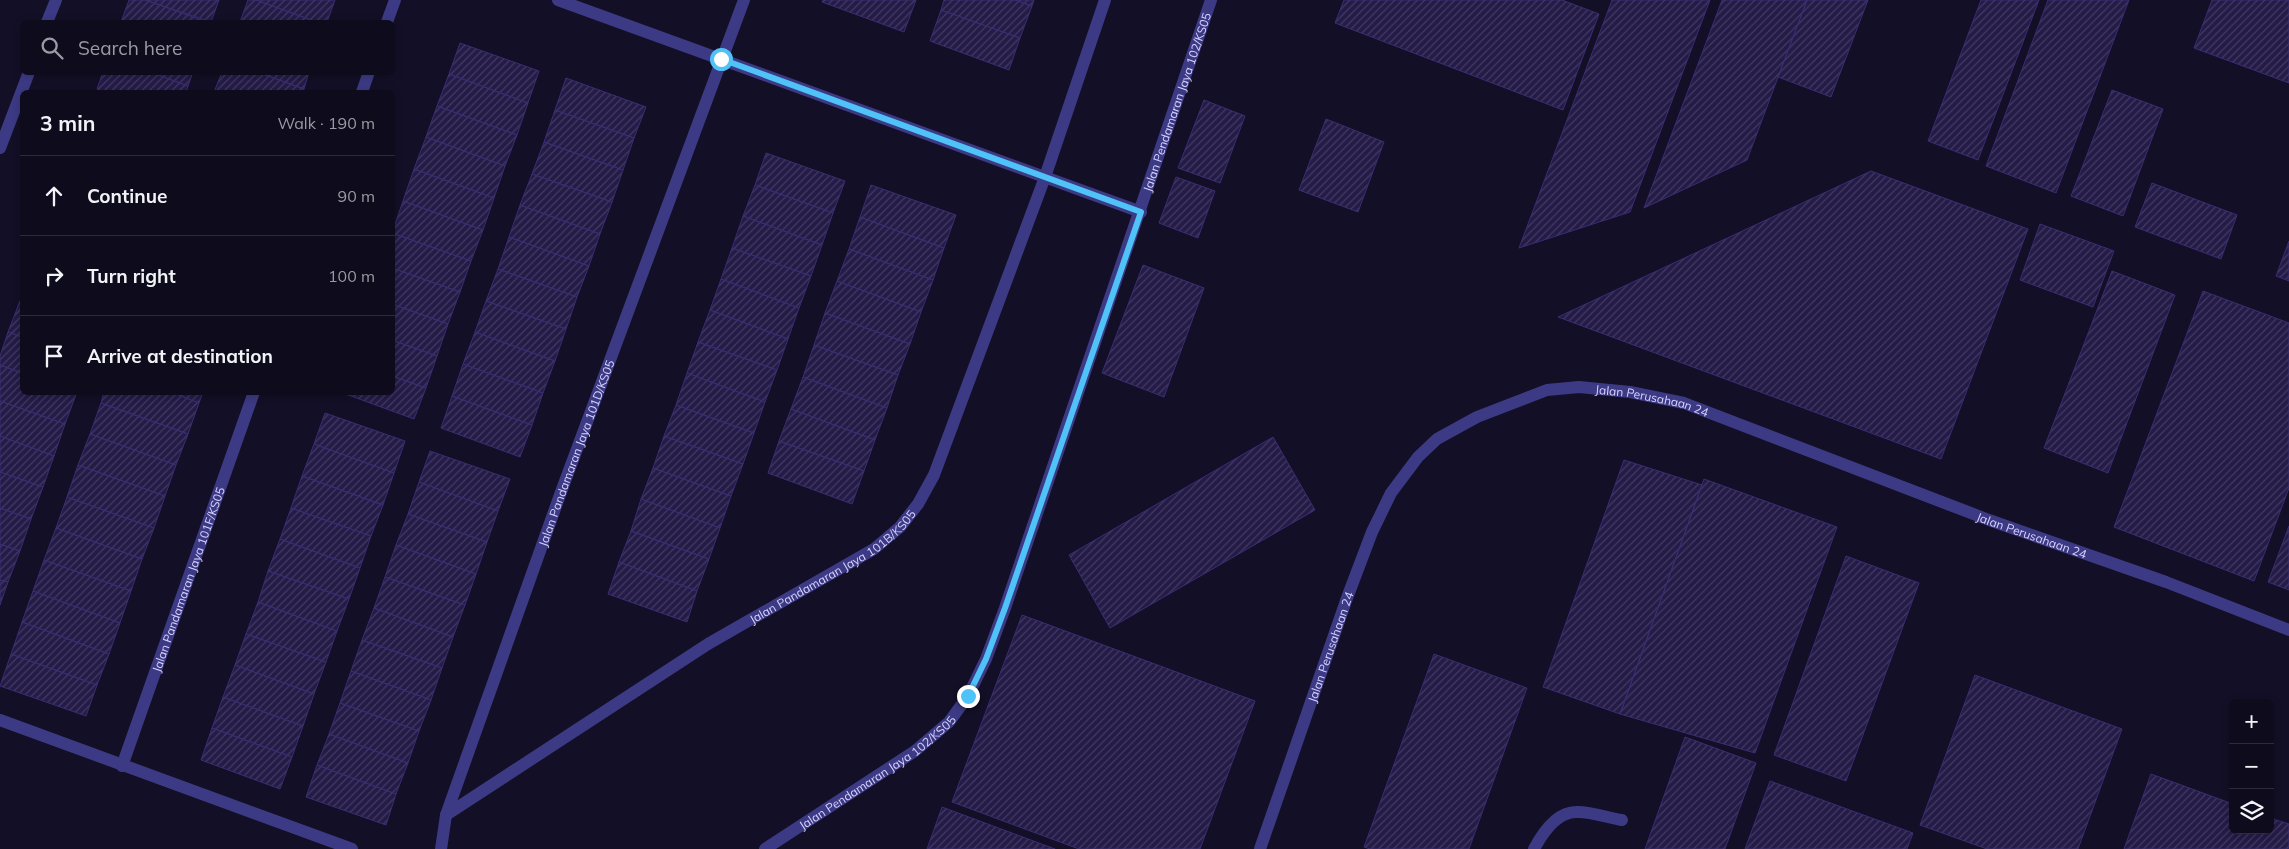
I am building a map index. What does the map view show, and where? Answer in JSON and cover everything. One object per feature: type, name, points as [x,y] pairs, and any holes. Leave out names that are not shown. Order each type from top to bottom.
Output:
[{"type":"street","points":[[48,20],[56,0]]},
{"type":"street","points":[[388,20],[395,0]]},
{"type":"street","points":[[558,0],[1141,212]]},
{"type":"street","name":"Jalan Pandamaran Jaya 101D/KS05","points":[[441,849],[446,814],[558,501],[744,0]]},
{"type":"street","name":"Jalan Pandamaran Jaya 101B/KS05","points":[[446,814],[708,644],[874,549],[900,527],[918,504],[934,474],[1045,177],[1106,0]]},
{"type":"street","name":"Jalan Pendamaran Jaya 102/KS05","points":[[765,849],[915,751],[949,722],[968,696],[986,659],[1005,608],[1141,212],[1211,0]]},
{"type":"street","points":[[21,90],[27,75]]},
{"type":"street","points":[[363,90],[368,75]]},
{"type":"street","points":[[0,148],[20,94]]},
{"type":"street","name":"Jalan Perusahaan 24","points":[[1260,849],[1347,598],[1372,532],[1391,493],[1418,457],[1437,439],[1477,417],[1547,390],[1579,387],[1630,392],[1684,403],[1989,520],[2166,582],[2289,630]]},
{"type":"street","name":"Jalan Pandamaran Jaya 101F/KS05","points":[[122,766],[253,395]]},
{"type":"street","points":[[0,720],[352,849]]},
{"type":"street","points":[[1534,849],[1542,834],[1559,818],[1575,812],[1622,820]]},
{"type":"building","points":[[129,0],[145,0],[201,20],[122,20]]},
{"type":"building","points":[[145,0],[219,0],[212,20],[205,20]]},
{"type":"building","points":[[248,0],[256,0],[311,20],[241,20]]},
{"type":"building","points":[[256,0],[335,0],[328,20],[311,20]]},
{"type":"building","points":[[823,0],[916,0],[904,32],[822,2]]},
{"type":"building","points":[[944,0],[1015,0],[1032,6],[1020,38],[941,10]]},
{"type":"building","points":[[1015,0],[1034,0],[1032,6]]},
{"type":"building","points":[[1344,0],[1562,0],[1599,14],[1563,110],[1335,23]]},
{"type":"building","points":[[1612,0],[1710,0],[1630,212],[1519,248]]},
{"type":"building","points":[[1722,0],[1807,0],[1747,160],[1644,208]]},
{"type":"building","points":[[1807,0],[1868,0],[1831,97],[1778,77]]},
{"type":"building","points":[[1981,0],[2039,0],[1978,160],[1928,141]]},
{"type":"building","points":[[2048,0],[2129,0],[2056,193],[1986,166]]},
{"type":"building","points":[[2212,0],[2289,0],[2289,83],[2194,48]]},
{"type":"building","points":[[941,10],[1020,38],[1009,70],[930,41]]},
{"type":"building","points":[[460,43],[539,71],[528,103],[449,74]]},
{"type":"building","points":[[449,74],[528,103],[517,135],[437,106]]},
{"type":"building","points":[[102,75],[158,75],[188,86],[187,90],[97,89]]},
{"type":"building","points":[[158,75],[192,75],[188,86]]},
{"type":"building","points":[[221,75],[265,75],[304,89],[303,90],[215,90]]},
{"type":"building","points":[[265,75],[308,75],[304,89]]},
{"type":"building","points":[[566,78],[646,107],[634,138],[555,110]]},
{"type":"building","points":[[2112,90],[2163,109],[2123,216],[2071,196]]},
{"type":"building","points":[[1204,100],[1245,116],[1220,183],[1178,168]]},
{"type":"building","points":[[437,106],[517,135],[505,166],[426,137]]},
{"type":"building","points":[[555,110],[634,138],[623,170],[544,142]]},
{"type":"building","points":[[1326,119],[1384,142],[1358,212],[1299,190]]},
{"type":"building","points":[[426,137],[505,166],[494,198],[414,169]]},
{"type":"building","points":[[544,142],[623,170],[612,202],[532,174]]},
{"type":"building","points":[[766,153],[845,181],[833,213],[755,185]]},
{"type":"building","points":[[414,169],[494,198],[483,230],[403,201]]},
{"type":"building","points":[[1871,171],[2028,229],[1941,459],[1558,317]]},
{"type":"building","points":[[532,174],[612,202],[600,234],[520,205]]},
{"type":"building","points":[[1176,177],[1215,191],[1198,238],[1159,223]]},
{"type":"building","points":[[2152,183],[2237,215],[2221,259],[2135,227]]},
{"type":"building","points":[[755,185],[833,213],[822,245],[743,216]]},
{"type":"building","points":[[871,185],[956,215],[944,248],[860,217]]},
{"type":"building","points":[[403,201],[483,230],[471,261],[395,234],[395,224]]},
{"type":"building","points":[[520,205],[600,234],[589,266],[509,237]]},
{"type":"building","points":[[743,216],[822,245],[811,276],[732,248]]},
{"type":"building","points":[[860,217],[944,248],[933,280],[849,249]]},
{"type":"building","points":[[2040,224],[2114,251],[2093,307],[2020,280]]},
{"type":"building","points":[[395,234],[471,261],[460,292],[395,269]]},
{"type":"building","points":[[509,237],[589,266],[577,297],[498,269]]},
{"type":"building","points":[[2289,241],[2289,281],[2276,276]]},
{"type":"building","points":[[732,248],[811,276],[799,308],[721,279]]},
{"type":"building","points":[[849,249],[933,280],[921,312],[837,281]]},
{"type":"building","points":[[1143,265],[1204,288],[1164,397],[1102,373]]},
{"type":"building","points":[[395,269],[460,292],[448,324],[395,305]]},
{"type":"building","points":[[498,269],[577,297],[566,329],[486,301]]},
{"type":"building","points":[[2112,271],[2175,295],[2108,473],[2044,448]]},
{"type":"building","points":[[721,279],[799,308],[788,339],[710,310]]},
{"type":"building","points":[[837,281],[921,312],[910,344],[825,313]]},
{"type":"building","points":[[2203,291],[2289,323],[2289,488],[2254,581],[2114,527]]},
{"type":"building","points":[[20,301],[20,336],[8,332]]},
{"type":"building","points":[[486,301],[566,329],[555,361],[475,332]]},
{"type":"building","points":[[395,305],[448,324],[437,356],[395,341]]},
{"type":"building","points":[[710,310],[788,339],[777,370],[698,342]]},
{"type":"building","points":[[825,313],[910,344],[898,375],[814,345]]},
{"type":"building","points":[[8,332],[20,336],[20,372],[0,365],[0,356]]},
{"type":"building","points":[[475,332],[555,361],[543,393],[463,364]]},
{"type":"building","points":[[395,341],[437,356],[426,388],[395,377]]},
{"type":"building","points":[[698,342],[777,370],[765,402],[687,373]]},
{"type":"building","points":[[814,345],[898,375],[887,408],[803,377]]},
{"type":"building","points":[[463,364],[543,393],[532,425],[452,396]]},
{"type":"building","points":[[0,365],[20,372],[20,395],[76,395],[65,424],[0,401]]},
{"type":"building","points":[[687,373],[765,402],[754,433],[676,405]]},
{"type":"building","points":[[395,377],[426,388],[414,419],[348,395],[395,395]]},
{"type":"building","points":[[803,377],[887,408],[875,440],[791,409]]},
{"type":"building","points":[[103,395],[179,395],[199,403],[188,434],[101,403]]},
{"type":"building","points":[[179,395],[202,395],[199,403]]},
{"type":"building","points":[[452,396],[532,425],[520,457],[441,428]]},
{"type":"building","points":[[0,401],[65,424],[54,456],[0,436]]},
{"type":"building","points":[[101,403],[188,434],[176,465],[90,434]]},
{"type":"building","points":[[676,405],[754,433],[743,464],[664,436]]},
{"type":"building","points":[[791,409],[875,440],[864,471],[779,441]]},
{"type":"building","points":[[325,413],[405,441],[394,473],[314,444]]},
{"type":"building","points":[[90,434],[176,465],[165,496],[78,465]]},
{"type":"building","points":[[0,436],[54,456],[43,487],[0,472]]},
{"type":"building","points":[[664,436],[743,464],[731,496],[653,468]]},
{"type":"building","points":[[1273,437],[1315,510],[1110,628],[1069,555]]},
{"type":"building","points":[[779,441],[864,471],[852,504],[768,473]]},
{"type":"building","points":[[314,444],[394,473],[383,505],[302,476]]},
{"type":"building","points":[[430,451],[510,479],[498,511],[419,482]]},
{"type":"building","points":[[1624,460],[1702,485],[1620,714],[1543,687]]},
{"type":"building","points":[[78,465],[165,496],[154,528],[67,497]]},
{"type":"building","points":[[653,468],[731,496],[720,528],[641,499]]},
{"type":"building","points":[[0,472],[43,487],[31,519],[0,508]]},
{"type":"building","points":[[302,476],[383,505],[371,536],[291,508]]},
{"type":"building","points":[[1704,479],[1837,527],[1755,753],[1620,714]]},
{"type":"building","points":[[419,482],[498,511],[487,542],[408,514]]},
{"type":"building","points":[[67,497],[154,528],[142,559],[56,528]]},
{"type":"building","points":[[641,499],[720,528],[709,559],[631,531]]},
{"type":"building","points":[[0,508],[31,519],[20,551],[0,544]]},
{"type":"building","points":[[291,508],[371,536],[360,568],[280,539]]},
{"type":"building","points":[[408,514],[487,542],[476,574],[396,545]]},
{"type":"building","points":[[2289,526],[2289,590],[2268,582]]},
{"type":"building","points":[[56,528],[142,559],[131,591],[44,560]]},
{"type":"building","points":[[631,531],[709,559],[697,591],[619,562]]},
{"type":"building","points":[[280,539],[360,568],[349,599],[268,571]]},
{"type":"building","points":[[0,544],[20,551],[8,582],[0,580]]},
{"type":"building","points":[[396,545],[476,574],[465,605],[385,577]]},
{"type":"building","points":[[1846,556],[1919,583],[1846,781],[1774,755]]},
{"type":"building","points":[[44,560],[131,591],[120,623],[33,591]]},
{"type":"building","points":[[619,562],[697,591],[687,622],[608,594]]},
{"type":"building","points":[[268,571],[349,599],[337,631],[258,602]]},
{"type":"building","points":[[385,577],[465,605],[453,637],[374,608]]},
{"type":"building","points":[[0,580],[8,582],[0,605]]},
{"type":"building","points":[[33,591],[120,623],[109,654],[22,622]]},
{"type":"building","points":[[258,602],[337,631],[326,662],[246,634]]},
{"type":"building","points":[[374,608],[453,637],[442,668],[362,640]]},
{"type":"building","points":[[1022,615],[1255,701],[1200,849],[1079,849],[952,802]]},
{"type":"building","points":[[22,622],[109,654],[97,685],[11,654]]},
{"type":"building","points":[[246,634],[326,662],[314,694],[235,665]]},
{"type":"building","points":[[362,640],[442,668],[431,700],[351,671]]},
{"type":"building","points":[[11,654],[97,685],[86,716],[0,686]]},
{"type":"building","points":[[1434,654],[1527,688],[1469,849],[1370,849],[1364,847]]},
{"type":"building","points":[[235,665],[314,694],[303,726],[223,697]]},
{"type":"building","points":[[351,671],[431,700],[419,731],[340,703]]},
{"type":"building","points":[[1975,675],[2122,729],[2078,849],[1987,849],[1920,825]]},
{"type":"building","points":[[223,697],[303,726],[292,757],[212,728]]},
{"type":"building","points":[[340,703],[419,731],[408,763],[329,734]]},
{"type":"building","points":[[212,728],[292,757],[280,789],[201,760]]},
{"type":"building","points":[[329,734],[408,763],[396,794],[317,765]]},
{"type":"building","points":[[1685,737],[1756,763],[1725,849],[1645,849]]},
{"type":"building","points":[[317,765],[396,794],[386,825],[306,797]]},
{"type":"building","points":[[2151,774],[2229,803],[2229,834],[2274,834],[2274,819],[2289,824],[2289,849],[2124,849]]},
{"type":"building","points":[[1770,781],[1913,833],[1907,849],[1745,849]]},
{"type":"building","points":[[942,807],[1055,849],[927,849]]},
{"type":"route","points":[[721,59],[1141,212],[1005,608],[986,659],[968,696]]}]
